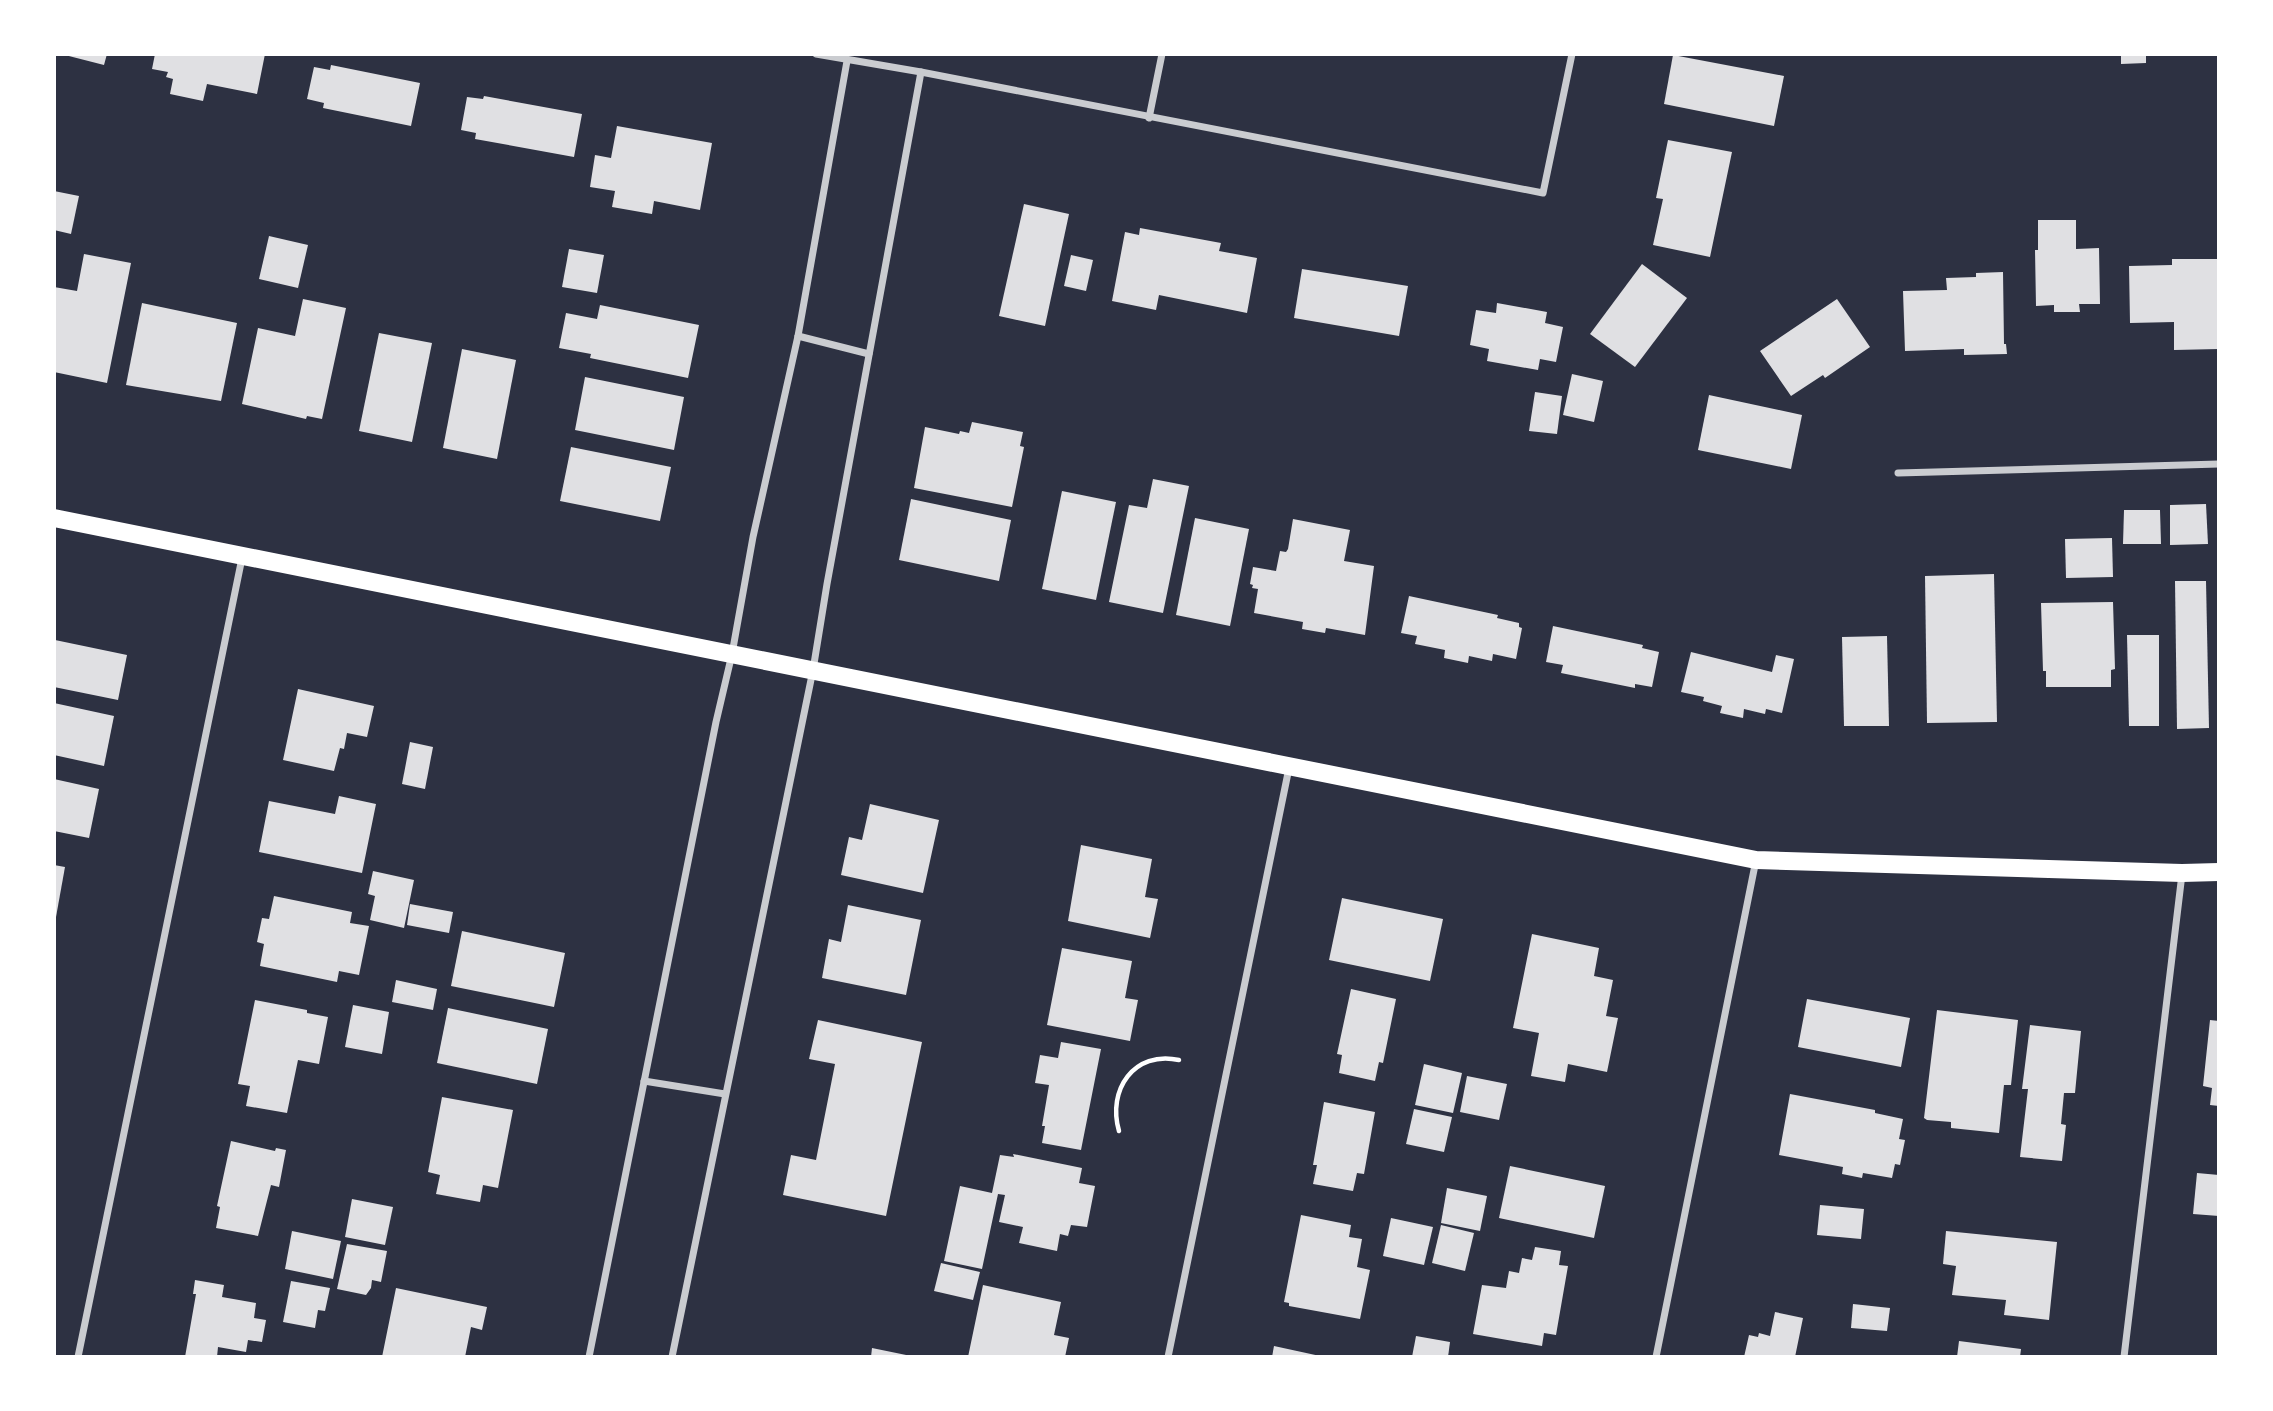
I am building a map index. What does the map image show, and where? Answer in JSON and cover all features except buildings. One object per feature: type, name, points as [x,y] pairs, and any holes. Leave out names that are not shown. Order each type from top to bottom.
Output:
[{"type":"main road","points":[[54,518],[242,558],[732,653],[1756,860],[2219,872]]},
{"type":"street","points":[[816,54],[1543,193],[1572,54]]},
{"type":"street","points":[[1149,118],[1162,54]]},
{"type":"street","points":[[589,1357],[732,653],[753,537],[798,336],[847,61]]},
{"type":"street","points":[[672,1357],[813,670],[921,72]]},
{"type":"street","points":[[798,336],[869,354]]},
{"type":"street","points":[[1898,473],[2219,464]]},
{"type":"street","points":[[78,1357],[242,558]]},
{"type":"street","points":[[1168,1357],[1290,767]]},
{"type":"street","points":[[1656,1357],[1756,860]]},
{"type":"street","points":[[2124,1357],[2182,873]]},
{"type":"street","points":[[644,1081],[725,1094]]},
{"type":"path","points":[[1119,1131],[1115,1107],[1117,1095],[1129,1075],[1149,1062],[1160,1059],[1179,1060]]}]
